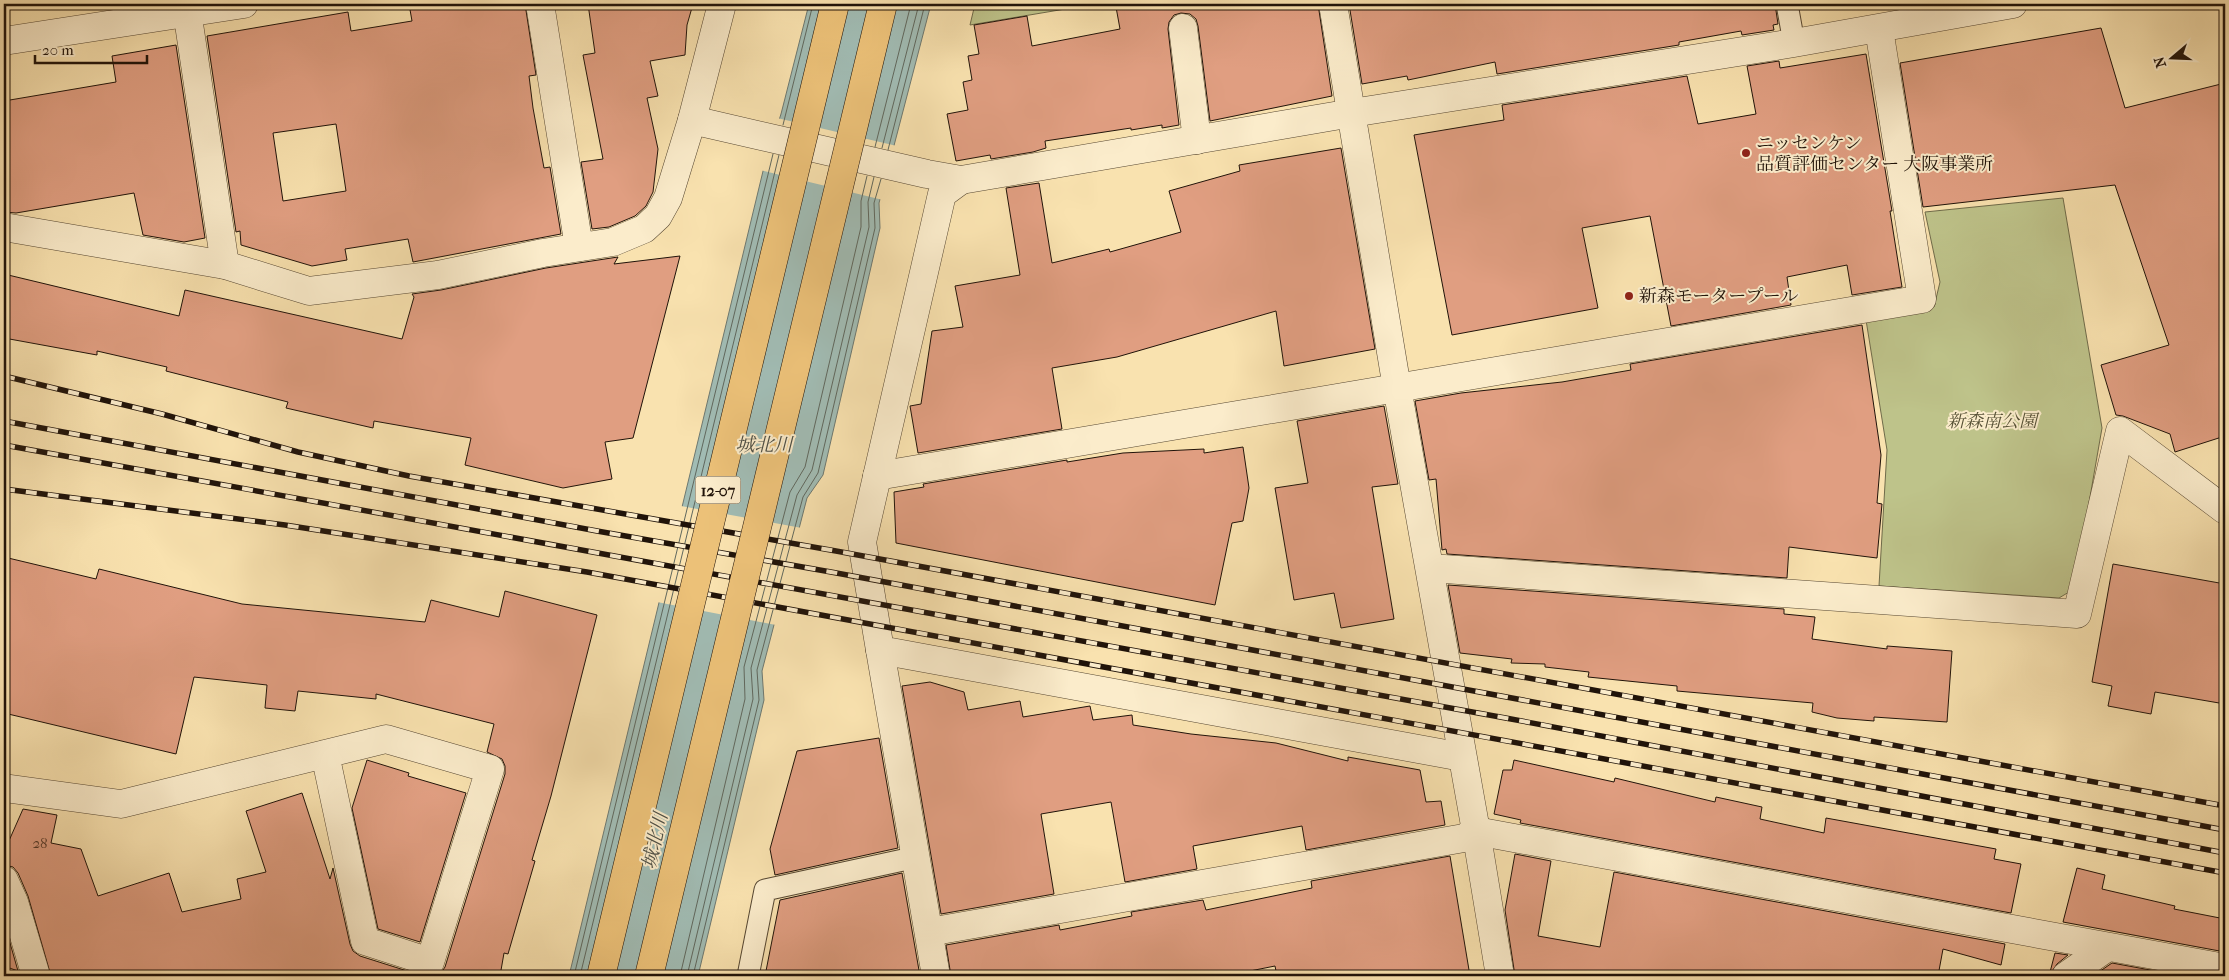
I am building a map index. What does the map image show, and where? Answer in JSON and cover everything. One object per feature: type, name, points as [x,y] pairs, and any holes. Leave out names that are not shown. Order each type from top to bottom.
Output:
[{"type":"highway","name":"12-07","points":[[601,976],[835,4]]},
{"type":"highway","points":[[649,976],[883,4]]},
{"type":"street","points":[[4,41],[187,8],[244,4]]},
{"type":"street","points":[[540,4],[579,247]]},
{"type":"street","points":[[4,227],[225,265],[309,291],[438,275],[613,242],[644,229],[658,216],[668,198],[692,120],[722,4]]},
{"type":"street","points":[[1333,4],[1397,387],[1476,830],[1500,976]]},
{"type":"street","points":[[692,120],[927,174],[961,180],[1352,113],[1794,43],[2013,4]]},
{"type":"street","points":[[187,8],[225,265]]},
{"type":"street","points":[[1183,28],[1197,140]]},
{"type":"street","points":[[877,476],[1922,300],[1879,28]]},
{"type":"street","points":[[936,976],[862,542],[942,194],[961,180]]},
{"type":"street","points":[[1430,568],[2077,614],[2120,431],[2225,510]]},
{"type":"street","points":[[880,650],[1462,757]]},
{"type":"street","points":[[4,788],[121,804],[386,739],[490,769],[430,962],[365,941],[325,754]]},
{"type":"street","points":[[928,932],[1464,838],[1476,830],[2106,948],[2225,968]]},
{"type":"street","points":[[4,880],[14,902],[36,976]]},
{"type":"street","points":[[2066,976],[2106,948]]},
{"type":"lane","points":[[1788,4],[1794,43]]},
{"type":"lane","points":[[748,976],[765,890],[917,857]]},
{"type":"green space","points":[[975,4],[1095,4],[970,25]]},
{"type":"green space","name":"新森南公園","points":[[2063,198],[2102,428],[2074,589],[2059,598],[1879,586],[1887,450],[1866,320],[1934,307],[1940,282],[1925,212]]},
{"type":"water","name":"城北川","points":[[809,4],[931,4],[879,203],[880,228],[823,475],[807,498],[762,671],[764,700],[698,976],[569,976],[764,167],[781,114]]},
{"type":"pier","points":[[777,118],[897,146],[883,200],[760,170]]},
{"type":"pier","points":[[681,506],[802,528],[776,625],[657,602]]},
{"type":"building","points":[[409,4],[525,4],[536,75],[529,76],[533,108],[544,168],[550,167],[561,234],[413,262],[408,239],[345,249],[347,260],[312,266],[241,245],[240,231],[236,232],[207,36],[348,12],[351,31],[412,21]],"holes":[[[336,124],[346,191],[283,201],[273,133]]]},
{"type":"building","points":[[588,4],[693,4],[687,25],[685,55],[650,61],[658,96],[647,98],[658,149],[653,192],[646,206],[635,216],[609,227],[592,229],[581,162],[603,159],[583,55],[595,53]]},
{"type":"building","points":[[1136,4],[1318,4],[1332,96],[1210,121],[1198,26],[1196,19],[1190,14],[1181,13],[1174,15],[1169,22],[1168,29],[1179,125],[1162,128],[1162,125],[1131,130],[1131,128],[1045,141],[1046,148],[1033,152],[991,159],[990,155],[956,161],[947,114],[968,110],[963,82],[972,80],[968,56],[979,54],[974,25],[1027,16],[1032,46],[1120,29],[1116,7]]},
{"type":"building","points":[[1349,4],[1775,4],[1778,24],[1773,25],[1774,30],[1742,35],[1741,31],[1679,42],[1679,45],[1497,74],[1495,62],[1408,80],[1407,76],[1362,84]]},
{"type":"building","points":[[2101,28],[2125,108],[2225,83],[2225,436],[2175,452],[2170,434],[2116,415],[2101,365],[2169,345],[2115,185],[1923,207],[1900,63]]},
{"type":"building","points":[[176,45],[205,238],[184,242],[143,235],[134,193],[16,213],[4,212],[4,101],[116,82],[112,56]]},
{"type":"building","points":[[1866,54],[1892,211],[1890,211],[1902,287],[1852,295],[1847,265],[1787,277],[1791,305],[1671,326],[1650,216],[1582,228],[1598,308],[1452,335],[1414,135],[1504,120],[1502,105],[1687,76],[1698,124],[1756,114],[1747,66],[1779,61],[1780,68]]},
{"type":"building","points":[[1341,148],[1375,349],[1284,366],[1276,311],[1117,357],[1052,368],[1062,429],[918,453],[910,406],[921,404],[932,331],[963,327],[955,286],[1020,275],[1006,188],[1039,183],[1052,263],[1109,249],[1110,252],[1181,232],[1169,191],[1240,171],[1239,165]]},
{"type":"building","points":[[680,256],[633,438],[605,442],[612,479],[563,488],[465,465],[471,438],[374,421],[373,428],[286,408],[288,402],[166,371],[167,367],[97,351],[97,355],[4,338],[4,274],[179,316],[185,290],[402,339],[414,297],[412,294],[441,290],[546,268],[618,257],[614,264]]},
{"type":"building","points":[[1862,325],[1881,455],[1877,503],[1882,504],[1877,558],[1789,547],[1787,578],[1447,554],[1446,549],[1442,550],[1436,479],[1429,480],[1415,401],[1461,393],[1562,382],[1631,370],[1630,364]]},
{"type":"building","points":[[1384,406],[1398,484],[1372,487],[1394,619],[1341,628],[1334,593],[1294,600],[1275,488],[1308,483],[1297,421]]},
{"type":"building","points":[[1243,447],[1249,488],[1243,521],[1232,523],[1215,605],[896,543],[894,492],[924,487],[923,484],[1067,460],[1067,462],[1123,453],[1204,449],[1204,453]]},
{"type":"building","points":[[4,557],[96,579],[99,569],[242,604],[425,622],[431,600],[499,617],[505,591],[597,615],[551,796],[532,860],[535,861],[508,954],[504,953],[500,976],[435,976],[441,973],[445,967],[505,774],[505,766],[502,759],[487,752],[494,724],[376,694],[376,699],[298,691],[295,711],[265,708],[267,685],[194,677],[176,754],[4,713]]},
{"type":"building","points":[[2113,564],[2225,584],[2225,704],[2155,692],[2151,714],[2108,706],[2112,686],[2092,682]]},
{"type":"building","points":[[1448,585],[1784,609],[1784,614],[1815,617],[1812,639],[1887,649],[1887,646],[1952,651],[1947,722],[1874,717],[1874,721],[1837,718],[1812,712],[1813,703],[1677,691],[1677,686],[1588,677],[1589,672],[1545,667],[1545,664],[1511,663],[1512,659],[1460,653]]},
{"type":"building","points":[[930,682],[964,692],[968,710],[1020,701],[1023,717],[1090,706],[1093,720],[1132,715],[1133,725],[1191,734],[1276,743],[1348,761],[1348,757],[1420,770],[1426,802],[1441,801],[1445,825],[1306,850],[1302,826],[1193,846],[1197,869],[1125,882],[1111,802],[1041,814],[1054,894],[941,914],[902,686]]},
{"type":"building","points":[[879,738],[898,848],[775,875],[770,849],[797,751]]},
{"type":"building","points":[[367,760],[409,773],[408,776],[466,793],[420,942],[378,929],[352,808]]},
{"type":"building","points":[[1514,760],[1614,782],[1615,778],[1715,802],[1716,797],[1762,807],[1760,819],[1824,833],[1826,818],[1996,849],[1994,859],[2021,864],[2011,913],[1520,823],[1521,820],[1494,814],[1503,770],[1512,770]]},
{"type":"building","points":[[302,793],[330,879],[333,868],[353,951],[360,956],[423,976],[51,976],[28,896],[18,873],[13,867],[4,865],[4,852],[23,809],[57,815],[51,843],[81,849],[98,896],[169,873],[182,912],[241,899],[237,879],[266,872],[246,811]]},
{"type":"building","points":[[1515,854],[1551,861],[1538,936],[1600,947],[1614,872],[2005,944],[2001,965],[1943,949],[1938,976],[1515,976],[1505,910]]},
{"type":"building","points":[[1450,856],[1470,976],[1277,976],[1275,966],[1225,976],[951,976],[946,945],[1059,925],[1060,930],[1132,916],[1131,912],[1203,900],[1206,910],[1312,888],[1311,881]]},
{"type":"building","points":[[2077,868],[2105,875],[2102,889],[2175,906],[2174,909],[2225,919],[2225,952],[2063,922]]},
{"type":"building","points":[[902,873],[920,976],[765,976],[780,900]]},
{"type":"building","points":[[4,922],[18,971],[4,966]]},
{"type":"building","points":[[2055,953],[2068,955],[2057,964],[2049,976]]},
{"type":"building","points":[[2112,963],[2183,976],[2093,976]]},
{"type":"railway","points":[[4,376],[162,414],[298,452],[409,476],[836,551],[2225,806]]},
{"type":"railway","points":[[4,421],[2225,830]]},
{"type":"railway","points":[[4,445],[1511,719],[2225,853]]},
{"type":"railway","points":[[4,489],[285,525],[587,572],[2225,873]]},
{"type":"place","name":"ニッセンケン 品質評価センター 大阪事業所","points":[[1746,153]]},
{"type":"place","name":"新森モータープール","points":[[1629,296]]}]
